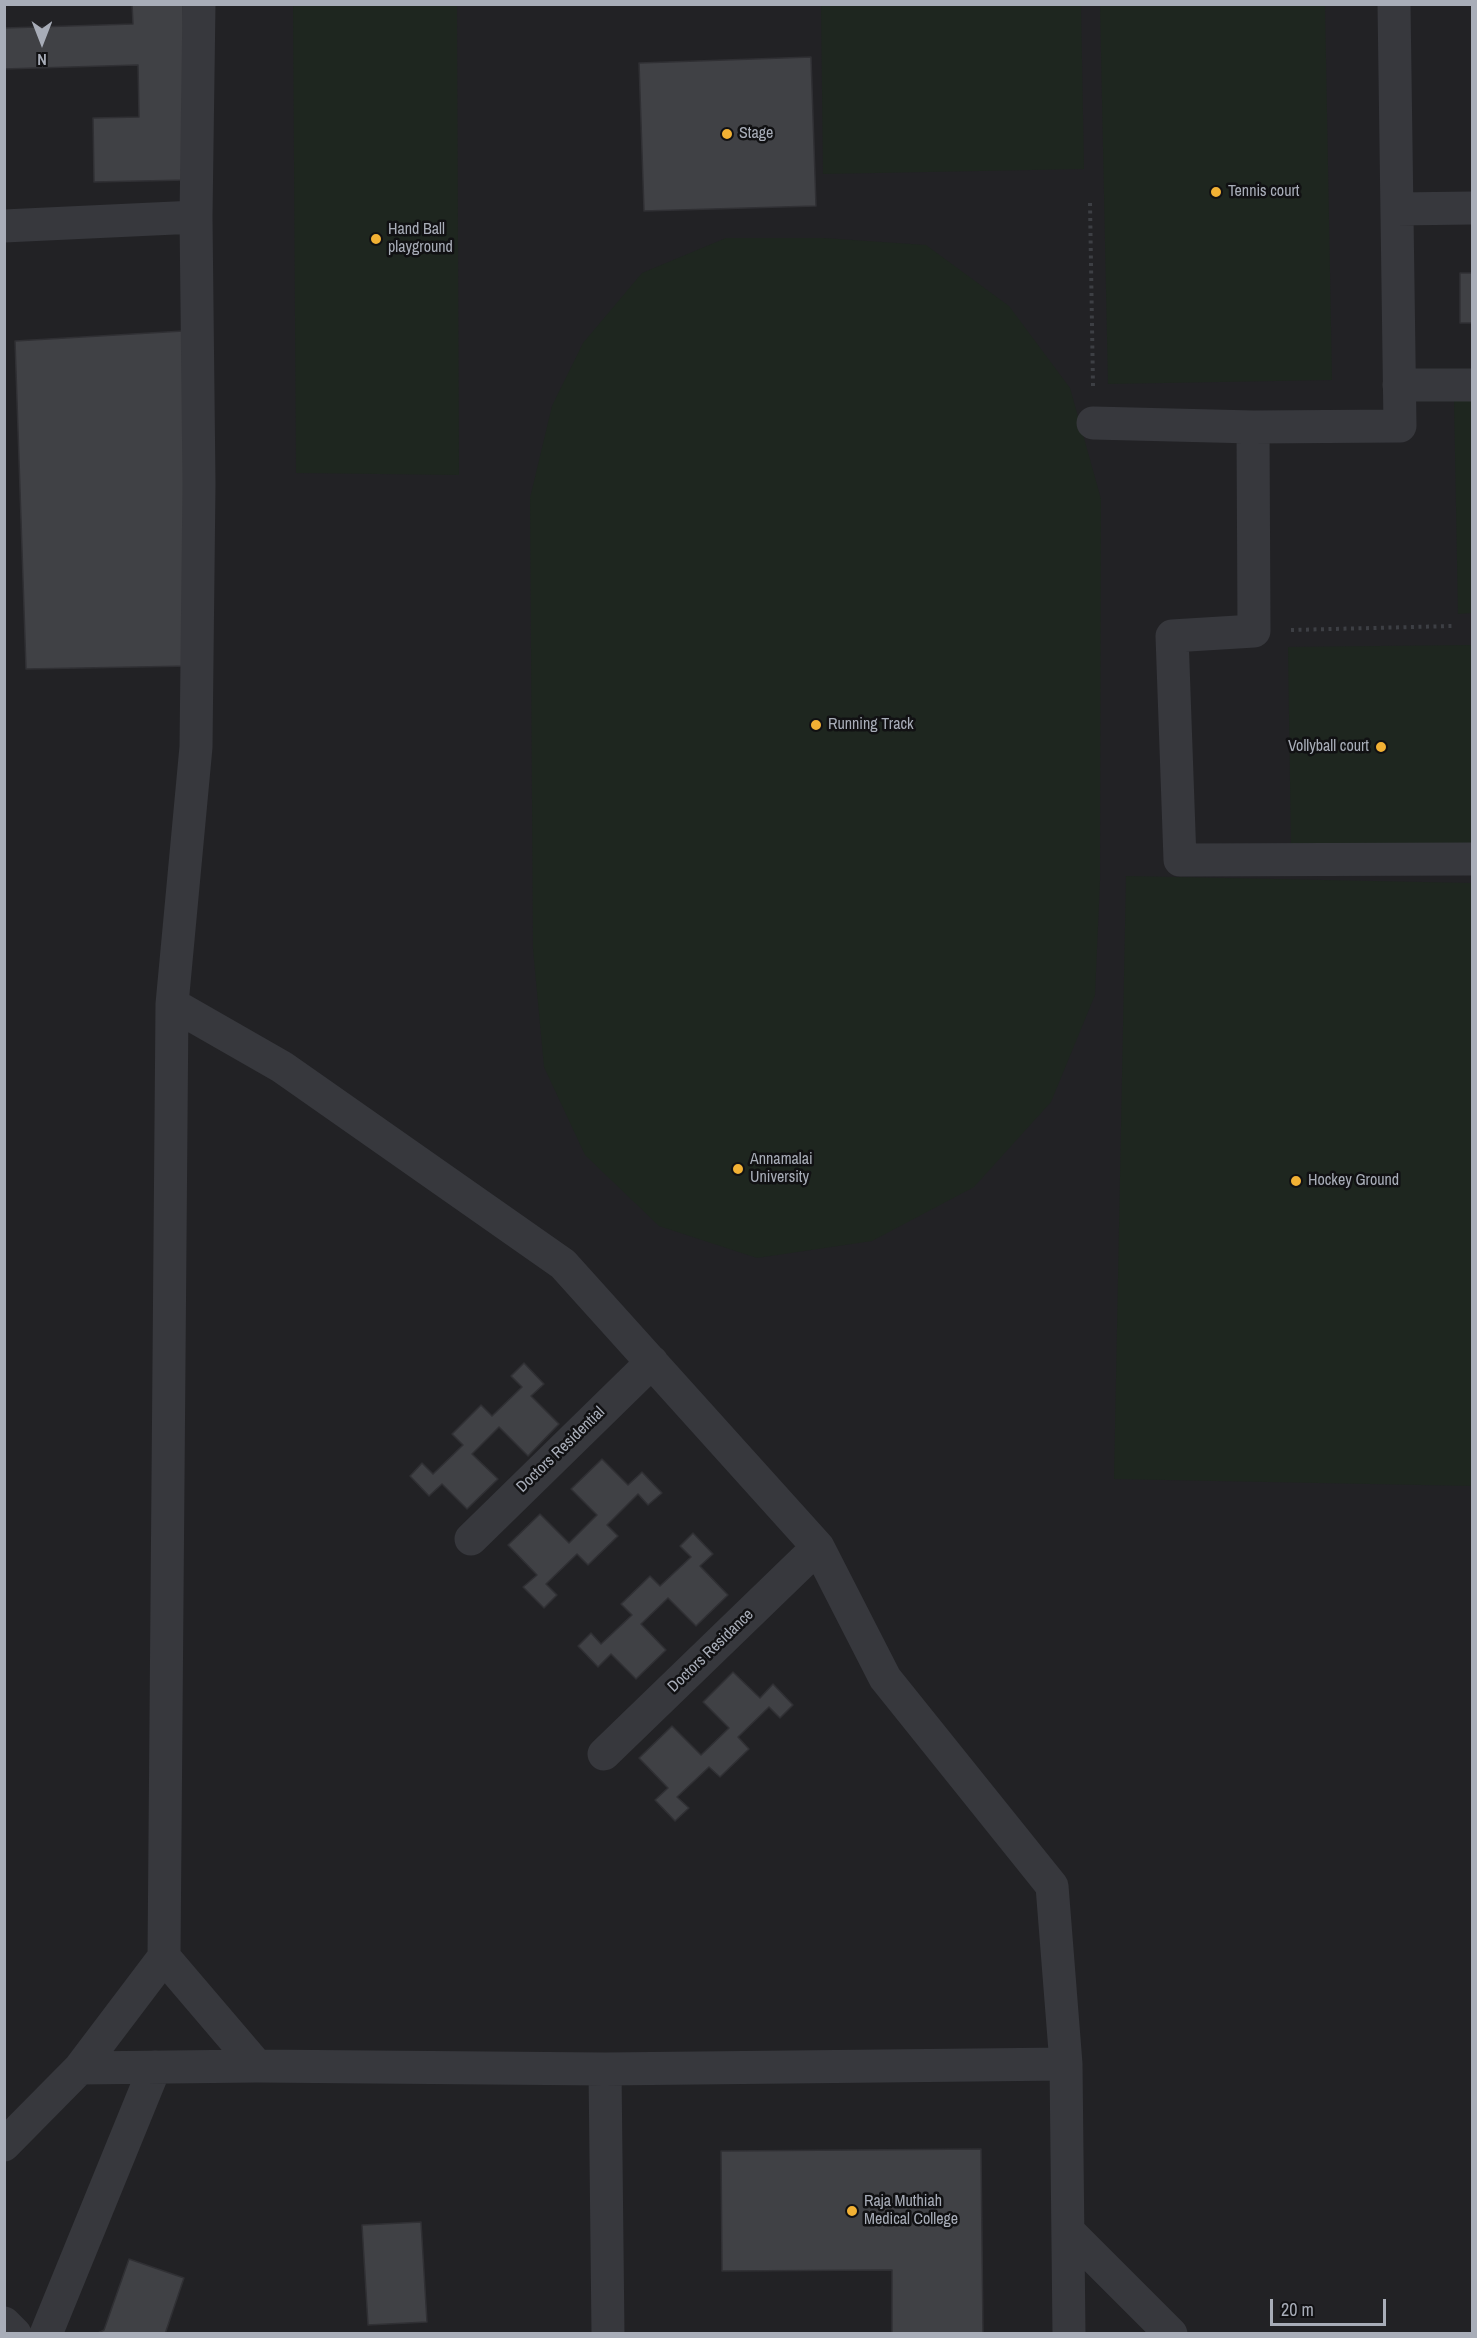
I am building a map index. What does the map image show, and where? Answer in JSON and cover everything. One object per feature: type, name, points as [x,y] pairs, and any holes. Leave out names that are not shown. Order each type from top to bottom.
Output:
[{"type":"street","points":[[4,2145],[80,2068],[164,1957],[172,1004],[196,747],[199,484],[196,216],[199,4]]},
{"type":"street","points":[[1093,423],[1253,427],[1400,426],[1394,4]]},
{"type":"street","points":[[1397,209],[1473,208]]},
{"type":"street","points":[[4,226],[196,216]]},
{"type":"street","points":[[1399,385],[1473,385]]},
{"type":"street","points":[[1253,427],[1254,631],[1172,636],[1180,860],[1473,859]]},
{"type":"street","points":[[172,1004],[282,1067],[563,1264],[818,1547],[885,1678],[1052,1886],[1066,2064],[1068,2334]]},
{"type":"street","name":"Doctors Residential","points":[[471,1539],[652,1362]]},
{"type":"street","name":"Doctors Residance","points":[[604,1754],[818,1547]]},
{"type":"street","points":[[164,1957],[257,2066]]},
{"type":"street","points":[[80,2068],[257,2066],[605,2069],[1066,2064]]},
{"type":"street","points":[[46,2334],[156,2067]]},
{"type":"street","points":[[605,2069],[608,2334]]},
{"type":"street","points":[[1068,2231],[1171,2334]]},
{"type":"street","points":[[4,2323],[15,2334]]},
{"type":"path","points":[[1090,203],[1093,423]]},
{"type":"path","points":[[1254,631],[1452,626]]},
{"type":"shaded area","name":"Annamalai University","points":[[5,5],[1472,5],[1472,2333],[5,2333]]},
{"type":"shaded area","name":"Hand Ball playground","points":[[293,5],[457,5],[459,475],[296,473]]},
{"type":"shaded area","points":[[821,5],[1081,5],[1084,169],[823,174]]},
{"type":"shaded area","name":"Tennis court","points":[[1100,5],[1325,5],[1332,380],[1108,384]]},
{"type":"shaded area","name":"Running Track","points":[[726,238],[823,238],[926,245],[1009,306],[1070,388],[1101,499],[1100,881],[1095,995],[1051,1102],[974,1187],[872,1241],[757,1258],[659,1226],[585,1155],[544,1067],[533,949],[530,498],[552,406],[583,343],[642,273]]},
{"type":"shaded area","points":[[1454,399],[1472,399],[1472,613],[1458,614]]},
{"type":"shaded area","name":"Vollyball court","points":[[1472,645],[1472,846],[1291,848],[1288,647]]},
{"type":"shaded area","name":"Hockey Ground","points":[[1126,876],[1472,883],[1472,1486],[1114,1479]]},
{"type":"building","points":[[132,4],[183,4],[188,180],[94,182],[93,118],[139,117],[138,65],[4,69],[4,28],[133,24]]},
{"type":"building","name":"Stage","points":[[811,57],[816,206],[644,211],[639,63]]},
{"type":"building","points":[[1460,273],[1472,273],[1472,323],[1460,323]]},
{"type":"building","points":[[183,331],[192,666],[26,669],[15,341]]},
{"type":"building","points":[[524,1363],[544,1384],[531,1396],[559,1424],[528,1456],[499,1427],[472,1454],[498,1479],[467,1509],[442,1484],[429,1496],[410,1476],[422,1463],[433,1474],[463,1445],[452,1434],[481,1405],[492,1416],[522,1387],[511,1376]]},
{"type":"building","points":[[602,1459],[628,1485],[642,1472],[662,1493],[648,1505],[638,1494],[607,1525],[618,1536],[588,1565],[577,1554],[546,1584],[557,1595],[544,1608],[523,1587],[537,1575],[508,1545],[540,1514],[569,1543],[597,1515],[571,1489]]},
{"type":"building","points":[[693,1533],[713,1554],[700,1566],[728,1595],[696,1626],[668,1598],[641,1624],[666,1650],[636,1679],[611,1654],[598,1667],[578,1646],[591,1633],[601,1644],[632,1615],[621,1604],[650,1576],[660,1586],[691,1557],[680,1546]]},
{"type":"building","points":[[733,1672],[760,1698],[773,1684],[793,1705],[780,1718],[769,1707],[738,1737],[749,1749],[720,1777],[709,1767],[677,1797],[689,1808],[675,1821],[655,1800],[668,1788],[639,1758],[672,1726],[701,1755],[729,1728],[703,1702]]},
{"type":"building","name":"Raja Muthiah Medical College","points":[[981,2149],[983,2334],[892,2334],[892,2270],[722,2271],[721,2151]]},
{"type":"building","points":[[421,2222],[427,2322],[368,2325],[362,2225]]},
{"type":"building","points":[[129,2259],[184,2278],[165,2334],[96,2334],[104,2330]]},
{"type":"place","name":"Stage","points":[[727,134]]},
{"type":"place","name":"Tennis court","points":[[1216,192]]},
{"type":"place","name":"Hand Ball playground","points":[[376,239]]},
{"type":"place","name":"Running Track","points":[[816,725]]},
{"type":"place","name":"Vollyball court","points":[[1381,747]]},
{"type":"place","name":"Annamalai University","points":[[738,1169]]},
{"type":"place","name":"Hockey Ground","points":[[1296,1181]]},
{"type":"place","name":"Raja Muthiah Medical College","points":[[852,2211]]}]
